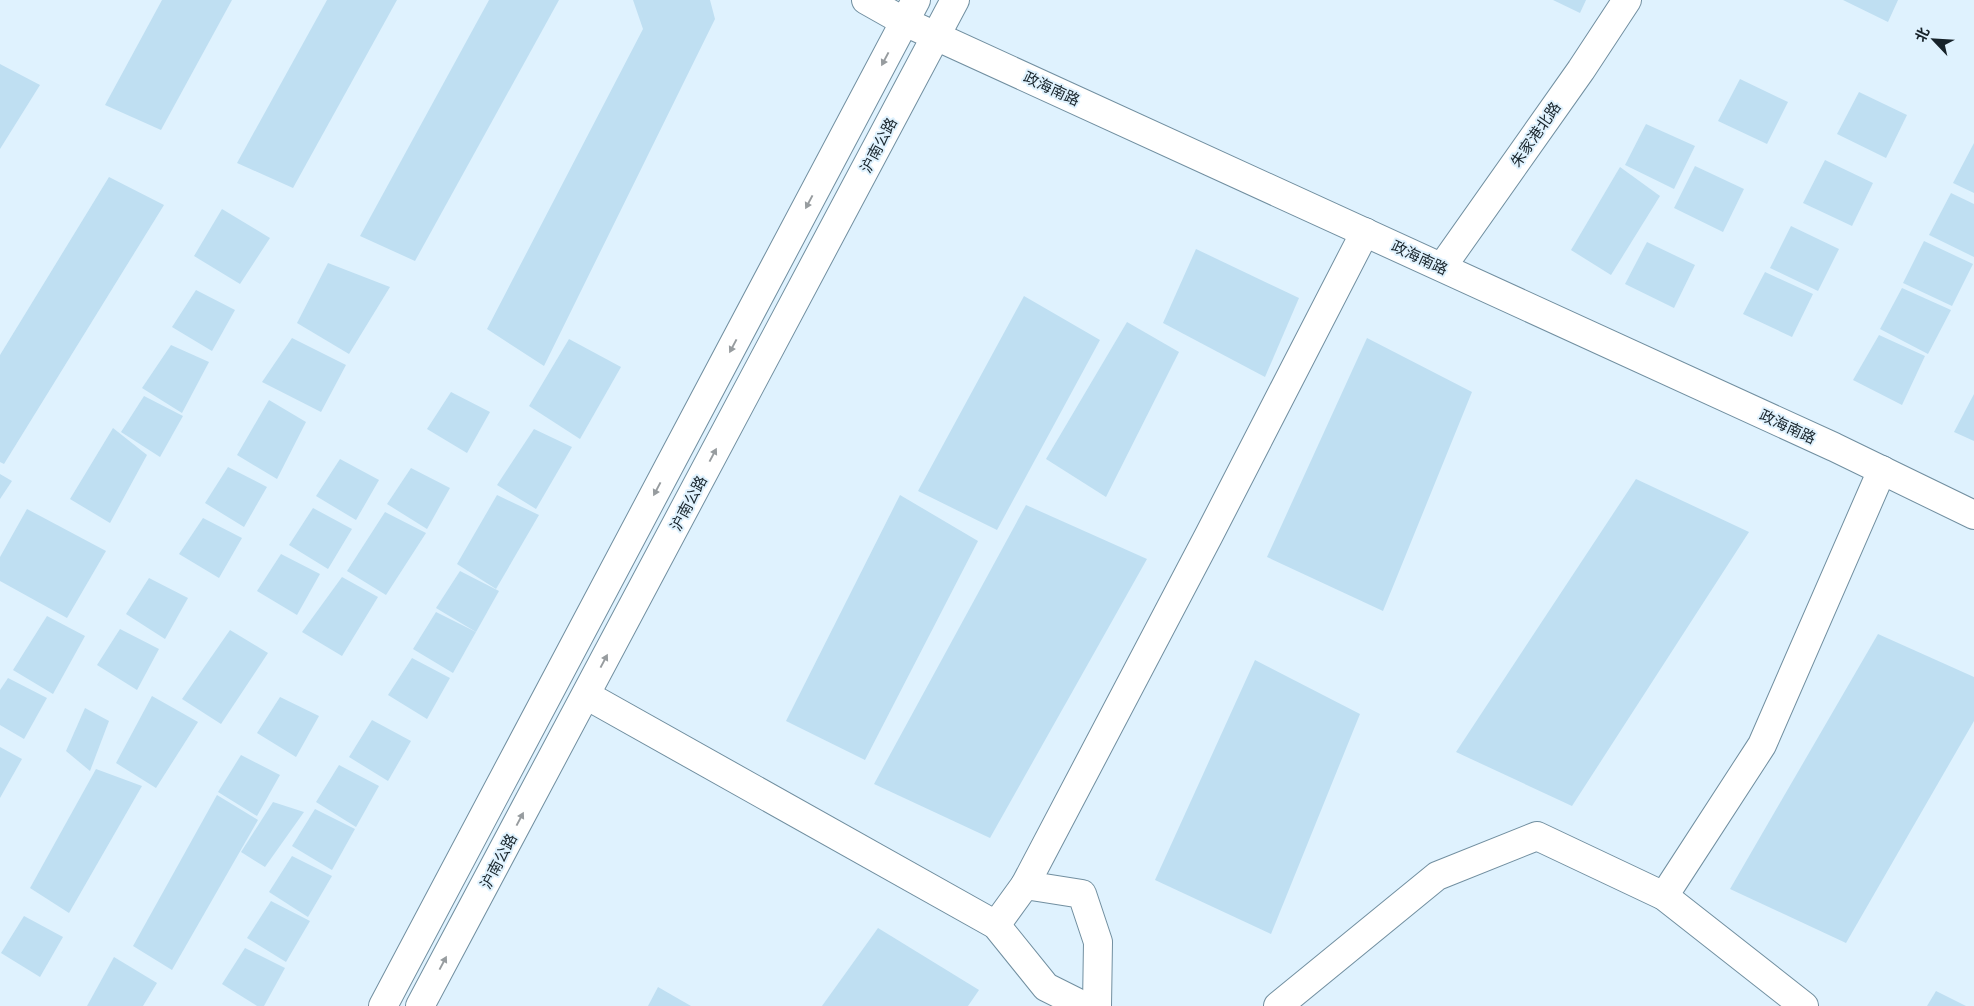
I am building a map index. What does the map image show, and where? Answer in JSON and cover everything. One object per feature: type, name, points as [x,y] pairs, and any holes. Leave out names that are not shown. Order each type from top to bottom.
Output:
[{"type":"street","name":"政海南路","points":[[866,0],[911,11],[936,35],[1882,470],[1974,515]]},
{"type":"street","name":"沪南公路","points":[[420,1006],[955,0]]},
{"type":"street","name":"朱家港北路","points":[[1442,267],[1581,70],[1627,0]]},
{"type":"street","points":[[383,1006],[911,11]]},
{"type":"street","points":[[996,925],[1025,885],[1365,232]]},
{"type":"street","points":[[1664,896],[1762,745],[1882,470]]},
{"type":"street","points":[[586,695],[996,925],[1046,987],[1084,1006]]},
{"type":"street","points":[[1278,1006],[1437,876],[1537,836],[1664,896],[1804,1006]]},
{"type":"street","points":[[1025,885],[1082,894],[1098,942],[1098,1006]]},
{"type":"building","points":[[162,0],[232,0],[161,130],[105,105]]},
{"type":"building","points":[[327,0],[397,0],[293,188],[237,163]]},
{"type":"building","points":[[489,0],[559,0],[415,261],[360,236]]},
{"type":"building","points":[[633,0],[710,0],[715,19],[544,366],[487,329],[643,29]]},
{"type":"building","points":[[1553,0],[1586,0],[1580,13]]},
{"type":"building","points":[[1843,0],[1898,0],[1888,22]]},
{"type":"building","points":[[0,64],[40,85],[0,149]]},
{"type":"building","points":[[1740,79],[1788,102],[1767,144],[1718,121]]},
{"type":"building","points":[[1859,92],[1907,115],[1886,158],[1837,134]]},
{"type":"building","points":[[1646,124],[1695,146],[1674,189],[1625,165]]},
{"type":"building","points":[[1974,143],[1974,193],[1953,183]]},
{"type":"building","points":[[1825,160],[1873,183],[1852,226],[1803,203]]},
{"type":"building","points":[[1695,166],[1744,189],[1723,232],[1674,208]]},
{"type":"building","points":[[1620,167],[1660,196],[1611,275],[1571,250]]},
{"type":"building","points":[[109,177],[164,205],[4,464],[0,462],[0,355]]},
{"type":"building","points":[[1951,193],[1974,204],[1974,257],[1929,235]]},
{"type":"building","points":[[222,209],[270,238],[240,284],[194,256]]},
{"type":"building","points":[[1791,226],[1839,249],[1818,291],[1770,268]]},
{"type":"building","points":[[1924,241],[1973,264],[1952,306],[1903,283]]},
{"type":"building","points":[[1647,242],[1695,265],[1674,308],[1625,284]]},
{"type":"building","points":[[1196,249],[1299,298],[1265,377],[1163,323]]},
{"type":"building","points":[[328,263],[390,287],[349,354],[297,323]]},
{"type":"building","points":[[1765,272],[1813,294],[1792,337],[1743,314]]},
{"type":"building","points":[[1902,288],[1951,310],[1928,354],[1880,329]]},
{"type":"building","points":[[196,290],[235,310],[212,351],[172,327]]},
{"type":"building","points":[[1024,296],[1100,340],[997,530],[918,491]]},
{"type":"building","points":[[1127,322],[1179,352],[1106,497],[1046,459]]},
{"type":"building","points":[[1879,335],[1925,356],[1902,405],[1853,380]]},
{"type":"building","points":[[292,338],[346,365],[321,412],[262,382]]},
{"type":"building","points":[[1367,338],[1472,392],[1383,611],[1267,557]]},
{"type":"building","points":[[569,339],[621,367],[580,439],[529,406]]},
{"type":"building","points":[[171,345],[209,362],[182,413],[142,388]]},
{"type":"building","points":[[451,392],[490,412],[467,453],[427,429]]},
{"type":"building","points":[[1974,394],[1974,441],[1954,432]]},
{"type":"building","points":[[144,396],[183,416],[160,457],[121,432]]},
{"type":"building","points":[[269,400],[306,422],[277,479],[237,455]]},
{"type":"building","points":[[113,428],[147,455],[110,523],[70,499]]},
{"type":"building","points":[[534,429],[572,447],[536,509],[497,485]]},
{"type":"building","points":[[340,459],[379,480],[356,520],[316,496]]},
{"type":"building","points":[[228,467],[267,487],[244,527],[205,503]]},
{"type":"building","points":[[411,468],[450,488],[427,529],[387,504]]},
{"type":"building","points":[[0,474],[12,481],[0,499]]},
{"type":"building","points":[[1636,479],[1749,532],[1572,806],[1456,752]]},
{"type":"building","points":[[497,495],[539,515],[496,589],[457,564]]},
{"type":"building","points":[[900,495],[978,541],[865,760],[786,721]]},
{"type":"building","points":[[1026,505],[1147,559],[990,838],[874,784]]},
{"type":"building","points":[[313,508],[352,529],[328,569],[289,545]]},
{"type":"building","points":[[27,509],[106,551],[67,618],[0,581],[0,557]]},
{"type":"building","points":[[385,512],[426,533],[386,595],[347,571]]},
{"type":"building","points":[[203,518],[242,538],[219,578],[179,554]]},
{"type":"building","points":[[281,554],[320,574],[297,615],[257,591]]},
{"type":"building","points":[[460,571],[499,591],[476,632],[436,608]]},
{"type":"building","points":[[342,577],[378,597],[342,656],[302,632]]},
{"type":"building","points":[[149,578],[188,598],[165,639],[126,614]]},
{"type":"building","points":[[436,612],[476,632],[453,673],[413,649]]},
{"type":"building","points":[[47,616],[85,636],[53,694],[13,670]]},
{"type":"building","points":[[120,629],[159,649],[137,690],[97,665]]},
{"type":"building","points":[[230,630],[268,653],[221,724],[182,699]]},
{"type":"building","points":[[1878,634],[1974,677],[1974,721],[1846,943],[1730,889]]},
{"type":"building","points":[[412,658],[450,678],[427,719],[388,695]]},
{"type":"building","points":[[1255,660],[1360,714],[1271,934],[1155,880]]},
{"type":"building","points":[[8,678],[47,698],[24,739],[0,725],[0,690]]},
{"type":"building","points":[[152,696],[198,722],[156,788],[116,763]]},
{"type":"building","points":[[280,697],[319,716],[296,757],[257,733]]},
{"type":"building","points":[[85,708],[109,721],[90,771],[66,751]]},
{"type":"building","points":[[372,720],[411,741],[388,781],[349,757]]},
{"type":"building","points":[[0,747],[22,759],[0,798]]},
{"type":"building","points":[[241,755],[280,775],[257,816],[218,792]]},
{"type":"building","points":[[339,765],[379,786],[356,827],[316,802]]},
{"type":"building","points":[[96,769],[142,786],[69,913],[30,888]]},
{"type":"building","points":[[217,795],[258,820],[172,970],[133,946]]},
{"type":"building","points":[[273,802],[304,812],[265,867],[241,852]]},
{"type":"building","points":[[315,809],[355,829],[332,870],[292,846]]},
{"type":"building","points":[[292,856],[332,876],[308,917],[269,892]]},
{"type":"building","points":[[271,901],[310,921],[286,962],[247,938]]},
{"type":"building","points":[[24,916],[63,937],[40,977],[1,953]]},
{"type":"building","points":[[878,928],[979,990],[968,1006],[822,1006]]},
{"type":"building","points":[[245,948],[285,968],[264,1006],[257,1006],[222,984]]},
{"type":"building","points":[[114,957],[157,983],[143,1006],[87,1006]]},
{"type":"building","points":[[658,987],[691,1006],[648,1006]]},
{"type":"building","points":[[1936,991],[1966,1006],[1927,1006]]}]
